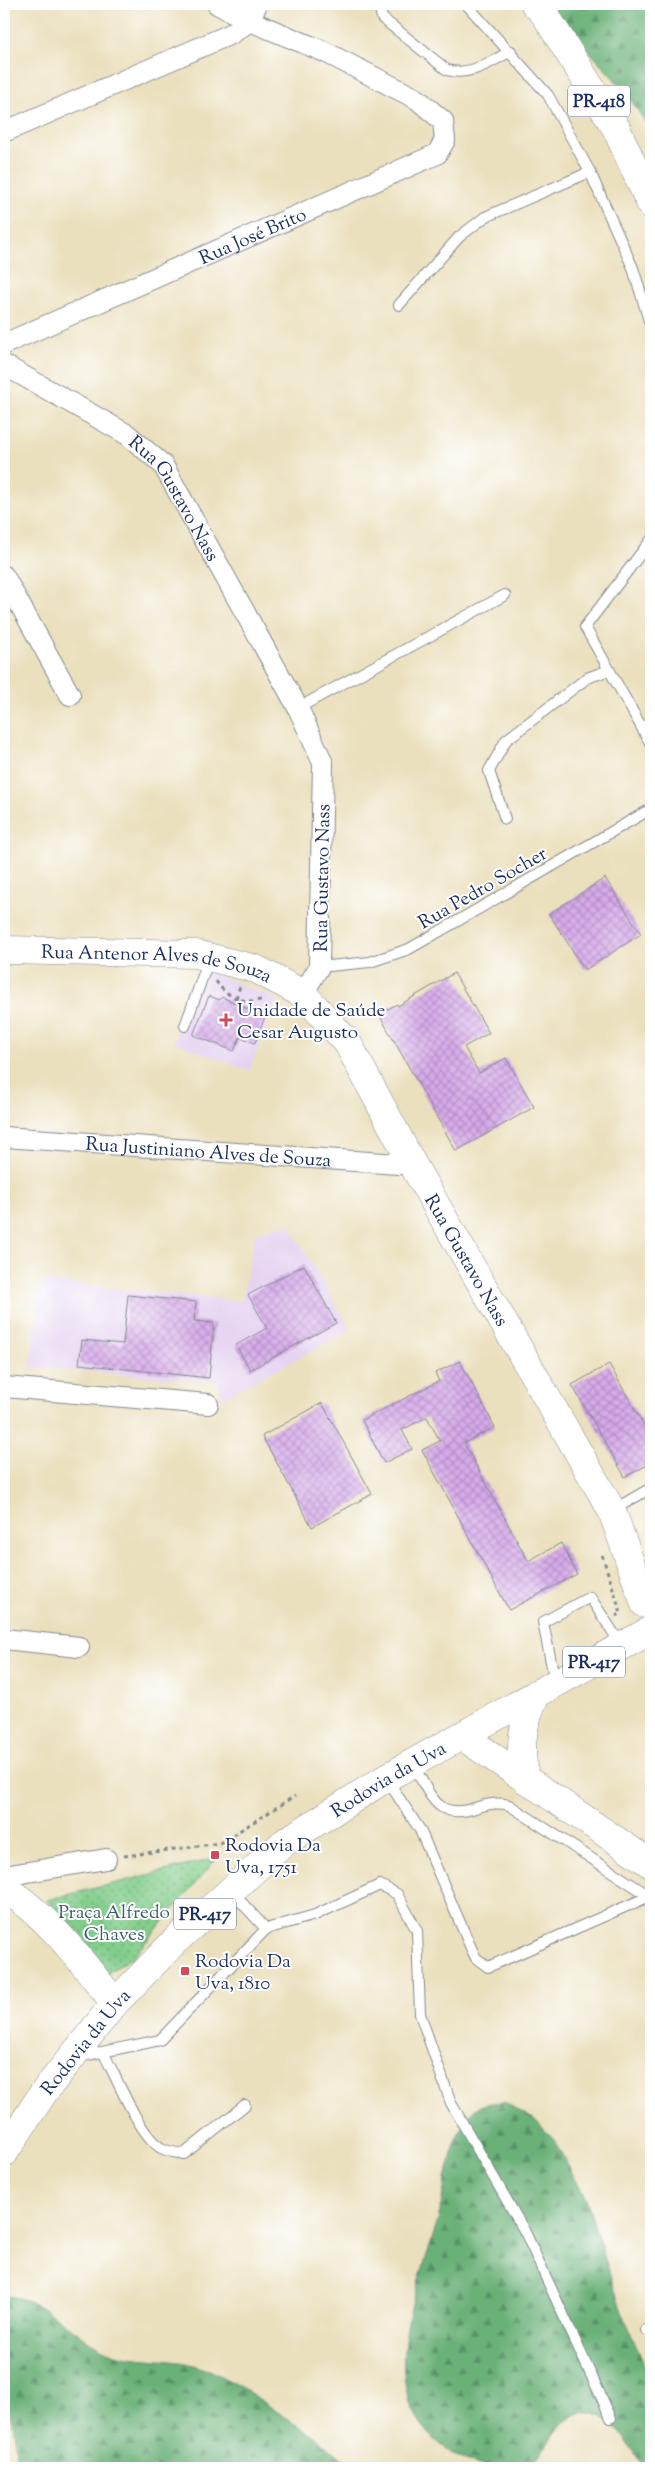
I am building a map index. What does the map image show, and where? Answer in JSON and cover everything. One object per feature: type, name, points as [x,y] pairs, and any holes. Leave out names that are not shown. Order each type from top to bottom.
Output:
[{"type":"main road","name":"PR-418","points":[[535,4],[544,13],[616,128],[651,205]]},
{"type":"main road","name":"Rua Antenor Alves de Souza","points":[[4,950],[196,954],[256,969],[303,994]]},
{"type":"main road","name":"Rua Gustavo Nass","points":[[303,994],[347,1042],[413,1164],[612,1511],[645,1604]]},
{"type":"main road","name":"Rodovia da Uva","points":[[4,2153],[44,2092],[115,2004],[175,1942],[285,1842],[386,1778],[651,1630]]},
{"type":"main road","points":[[526,1780],[521,1750],[525,1720],[546,1688]]},
{"type":"main road","points":[[462,1736],[526,1780],[644,1855]]},
{"type":"main road","points":[[4,1888],[22,1899],[63,1938],[115,2004]]},
{"type":"street","name":"Rua José Brito","points":[[4,344],[437,154],[445,140],[443,121],[417,99],[325,52],[253,12],[216,4]]},
{"type":"street","points":[[4,132],[231,34],[253,12]]},
{"type":"street","name":"Rua Gustavo Nass","points":[[4,364],[128,434],[163,465],[298,708],[323,763],[319,967],[303,994]]},
{"type":"street","points":[[4,576],[70,695]]},
{"type":"street","name":"Rua Justiniano Alves de Souza","points":[[4,1137],[413,1164]]},
{"type":"street","points":[[4,1387],[208,1404]]},
{"type":"street","points":[[4,1639],[79,1647]]},
{"type":"street","points":[[4,1876],[106,1859]]},
{"type":"lane","points":[[379,4],[382,18],[447,70],[458,73],[476,70],[511,51]]},
{"type":"lane","points":[[466,4],[511,51],[548,95],[590,172],[633,268],[651,327]]},
{"type":"lane","points":[[399,305],[459,237],[485,217],[590,172]]},
{"type":"lane","points":[[651,540],[585,627],[651,744]]},
{"type":"lane","points":[[298,708],[505,595]]},
{"type":"lane","points":[[505,819],[489,771],[506,740],[587,678],[609,670]]},
{"type":"lane","name":"Rua Pedro Socher","points":[[319,967],[370,962],[409,949],[651,809]]},
{"type":"lane","points":[[185,1026],[210,957]]},
{"type":"lane","points":[[612,1511],[651,1488]]},
{"type":"lane","points":[[546,1688],[543,1622],[590,1597],[623,1647]]},
{"type":"lane","points":[[412,1764],[435,1802],[444,1810],[453,1813],[465,1812],[502,1803],[518,1810],[651,1896]]},
{"type":"lane","points":[[386,1778],[420,1830],[471,1948],[482,1964],[488,1967],[651,1896]]},
{"type":"lane","points":[[70,2059],[160,2040],[266,1929],[315,1915],[380,1885],[397,1894],[417,1931],[420,2014],[451,2103],[525,2232],[611,2418]]},
{"type":"lane","points":[[230,1890],[266,1929]]},
{"type":"lane","points":[[103,2052],[141,2126],[159,2147],[168,2152],[184,2154],[245,2105]]},
{"type":"path","points":[[106,1859],[220,1843],[295,1796]]},
{"type":"shaded area","name":"Unidade de Saúde Cesar Augusto","points":[[202,969],[277,999],[249,1071],[174,1042]]},
{"type":"shaded area","points":[[289,1224],[351,1330],[222,1398],[217,1382],[30,1367],[42,1281],[242,1301],[255,1233]]},
{"type":"green space","points":[[546,4],[651,4],[651,131],[625,91]]},
{"type":"green space","name":"Praça Alfredo Chaves","points":[[217,1858],[133,1957],[106,1974],[47,1900]]},
{"type":"green space","points":[[504,2102],[535,2120],[554,2140],[586,2199],[621,2309],[651,2381],[651,2468],[644,2468],[615,2427],[599,2415],[590,2413],[578,2414],[568,2419],[559,2427],[538,2457],[529,2464],[508,2469],[479,2465],[461,2458],[444,2447],[422,2425],[409,2400],[404,2373],[405,2344],[410,2314],[417,2285],[438,2220],[448,2168],[455,2144],[465,2122],[478,2107]]},
{"type":"green space","points":[[4,2296],[19,2298],[32,2303],[107,2351],[127,2357],[171,2361],[206,2369],[253,2395],[311,2435],[351,2468],[15,2468],[15,2435],[11,2419],[4,2405]]},
{"type":"building","points":[[605,878],[641,934],[585,970],[549,914]]},
{"type":"building","points":[[454,973],[489,1033],[464,1047],[479,1073],[506,1058],[534,1107],[456,1151],[379,1014],[397,1004],[398,1006]]},
{"type":"building","points":[[209,996],[220,1000],[222,997],[265,1017],[255,1043],[240,1037],[234,1051],[193,1035]]},
{"type":"building","points":[[304,1265],[336,1323],[250,1370],[236,1345],[267,1328],[248,1295]]},
{"type":"building","points":[[128,1295],[196,1302],[194,1321],[214,1323],[209,1378],[79,1364],[82,1340],[123,1344]]},
{"type":"building","points":[[460,1361],[495,1427],[464,1443],[528,1561],[561,1543],[577,1574],[509,1610],[422,1450],[440,1441],[427,1417],[402,1430],[412,1449],[384,1463],[362,1420],[439,1381],[435,1373]]},
{"type":"building","points":[[609,1364],[651,1438],[651,1463],[625,1477],[572,1385]]},
{"type":"building","points":[[322,1403],[372,1494],[312,1527],[262,1436]]},
{"type":"place","name":"Unidade de Saúde Cesar Augusto","points":[[226,1020]]},
{"type":"place","name":"Rodovia Da Uva, 1751","points":[[215,1855]]},
{"type":"place","name":"Rodovia Da Uva, 1810","points":[[185,1971]]}]
